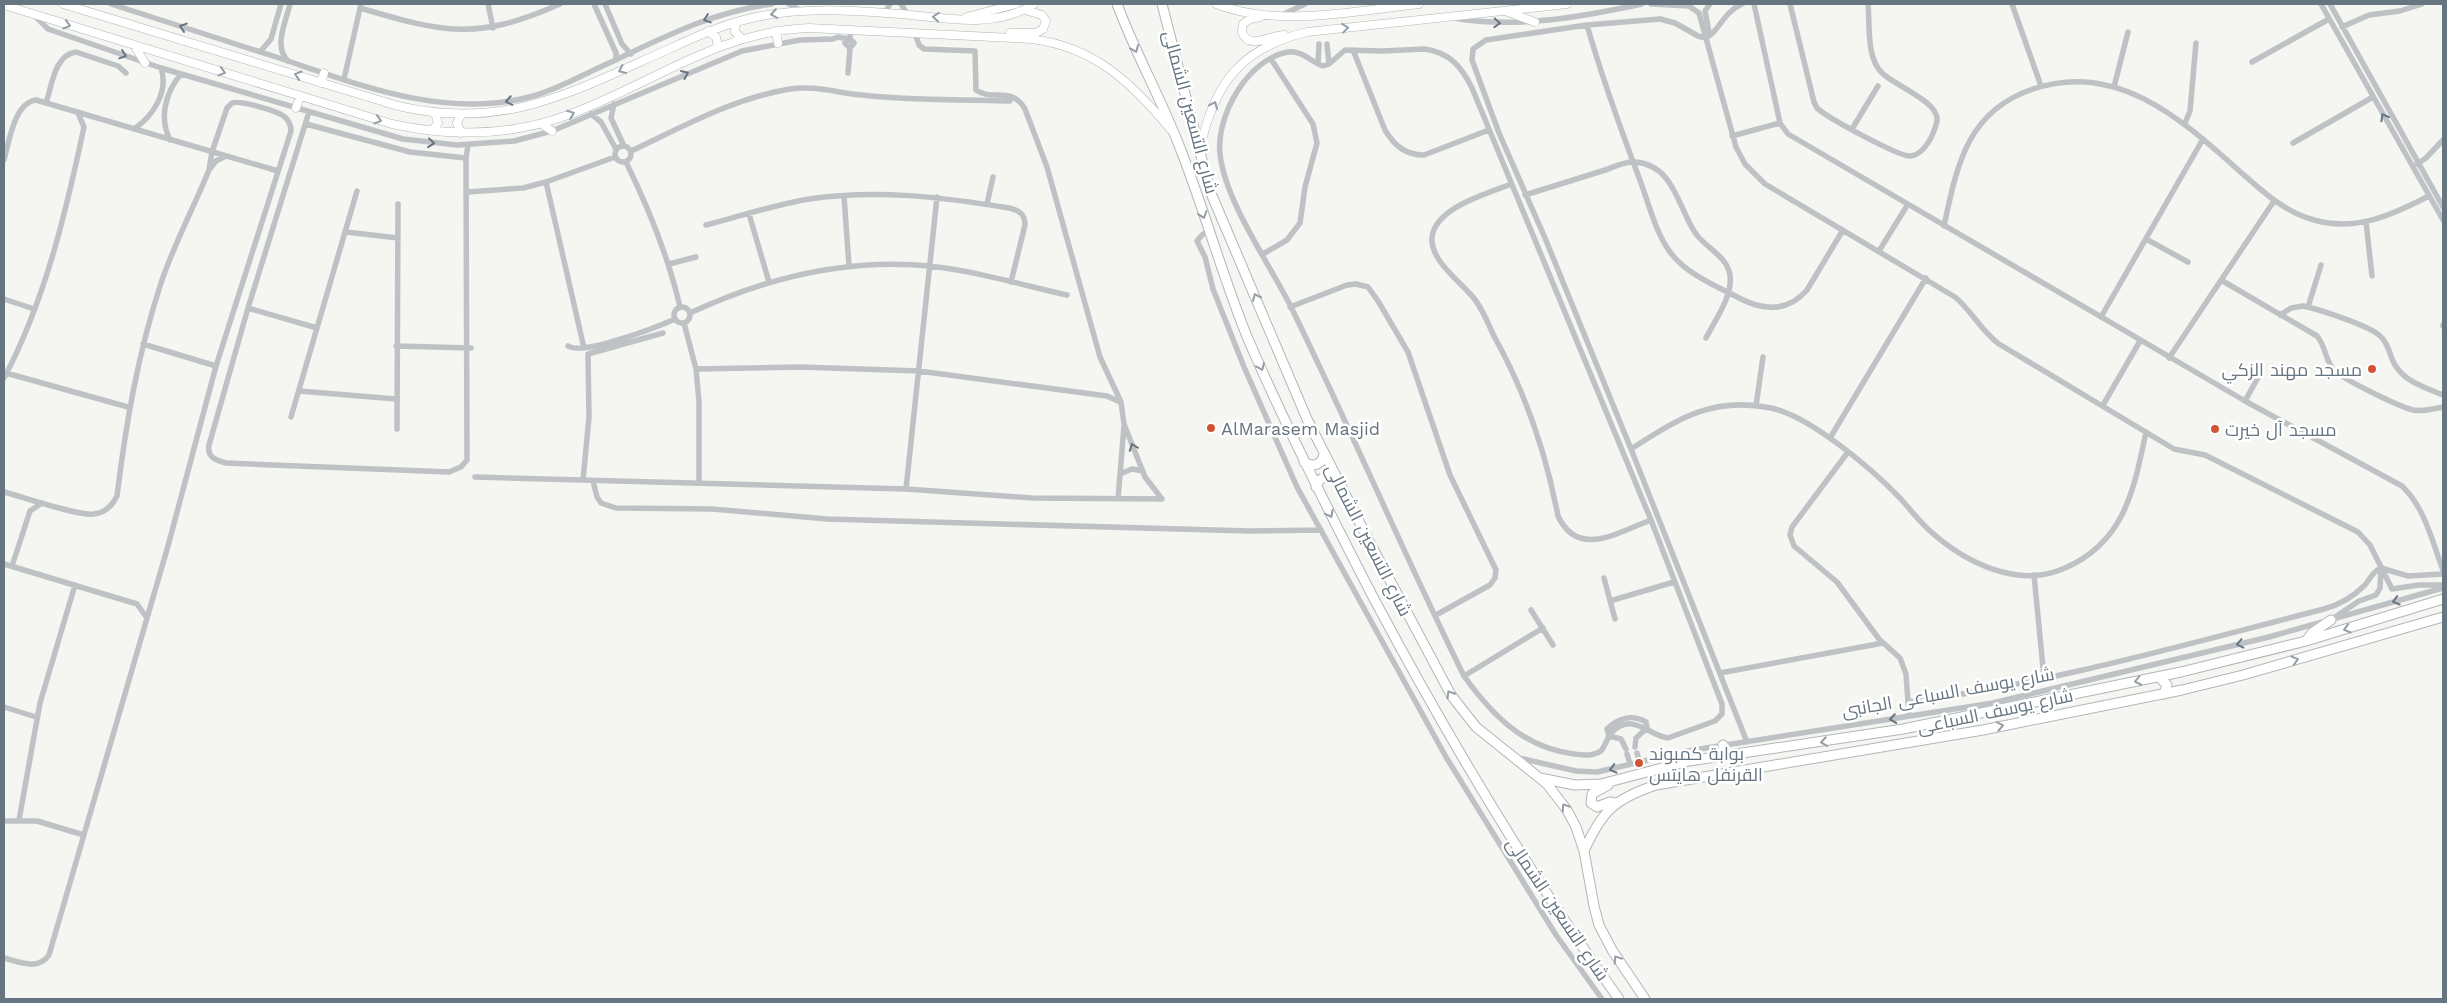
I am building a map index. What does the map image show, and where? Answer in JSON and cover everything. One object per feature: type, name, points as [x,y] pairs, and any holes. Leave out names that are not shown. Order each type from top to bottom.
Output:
[{"type":"main road","name":"شارع التسعين الشمالى","points":[[1117,4],[1136,51],[1175,134],[1234,303],[1316,487],[1444,728],[1533,874],[1619,999]]},
{"type":"main road","name":"شارع التسعين الشمالى","points":[[1162,4],[1199,151],[1216,204],[1324,454],[1451,695],[1473,723],[1540,778],[1554,792],[1567,810],[1576,827],[1584,851],[1599,925],[1612,950],[1645,999]]},
{"type":"main road","points":[[1304,462],[1308,465],[1317,464],[1323,459],[1324,454]]},
{"type":"main road","points":[[1316,487],[1322,478],[1331,476],[1336,478]]},
{"type":"main road","name":"شارع يوسف السباعى","points":[[1540,778],[1574,785],[1609,782],[1674,764],[1904,729],[2181,672],[2306,641],[2443,599]]},
{"type":"main road","name":"شارع يوسف السباعى","points":[[1584,851],[1599,821],[1616,803],[1633,793],[1672,782],[1983,730],[2164,694],[2244,675],[2443,617]]},
{"type":"main road","points":[[2306,641],[2317,629],[2331,620]]},
{"type":"main road","points":[[2181,672],[2176,680],[2177,686],[2182,690]]},
{"type":"main road","points":[[2159,677],[2167,686],[2164,694]]},
{"type":"main road","points":[[1723,746],[1724,757]]},
{"type":"main road","points":[[1609,782],[1604,788],[1592,794],[1590,801],[1597,808],[1610,802],[1616,803]]},
{"type":"street","points":[[63,4],[81,7],[398,106],[434,113],[461,115],[498,113],[549,101],[708,31],[736,22],[774,14],[802,11],[885,12],[959,19],[991,19],[1025,10],[1034,4]]},
{"type":"street","points":[[111,4],[387,92],[440,103],[488,104],[544,92],[698,22],[750,5],[772,4]]},
{"type":"street","points":[[260,52],[271,39],[281,4]]},
{"type":"street","points":[[288,61],[282,54],[280,45],[290,4]]},
{"type":"street","points":[[488,4],[493,28]]},
{"type":"street","points":[[344,79],[360,6],[432,28],[462,30],[493,28],[522,20],[560,4]]},
{"type":"street","points":[[594,4],[616,53],[616,60]]},
{"type":"street","points":[[605,4],[622,44],[631,54]]},
{"type":"street","points":[[789,4],[802,11]]},
{"type":"street","points":[[885,12],[890,4]]},
{"type":"street","points":[[901,4],[907,14]]},
{"type":"street","points":[[959,19],[1016,4]]},
{"type":"street","points":[[1216,4],[1248,12],[1280,16],[1419,4]]},
{"type":"street","points":[[1280,16],[1306,4]]},
{"type":"street","points":[[1269,15],[1245,22],[1242,29],[1244,37],[1253,42],[1276,35],[1322,37],[1449,17],[1567,4]]},
{"type":"street","points":[[1449,17],[1477,22],[1506,24],[1535,22],[1642,4]]},
{"type":"street","points":[[1651,4],[1693,8],[1699,13],[1732,136],[1741,158],[1758,178],[1926,278],[1966,306],[1990,338],[2146,432],[2178,450],[2208,457],[2358,532],[2370,545],[2390,588],[2394,590],[2419,585],[2443,587]]},
{"type":"street","points":[[1706,38],[1709,32],[1705,12],[1710,4]]},
{"type":"street","points":[[1706,38],[1713,32],[1725,15],[1742,4]]},
{"type":"street","points":[[1754,4],[1780,123],[1791,137],[2169,358],[2402,486],[2410,494],[2422,513],[2443,570]]},
{"type":"street","points":[[1790,4],[1815,105],[1821,112],[1899,155],[1907,157],[1919,153],[1925,148],[1937,122],[1937,116],[1932,107],[1884,76],[1876,65],[1873,56],[1868,4]]},
{"type":"street","points":[[2012,4],[2040,86]]},
{"type":"street","points":[[2321,4],[2443,220]]},
{"type":"street","points":[[2330,4],[2417,164],[2443,207]]},
{"type":"street","points":[[2342,27],[2363,16],[2400,11],[2420,4]]},
{"type":"street","points":[[4,5],[392,124],[432,131],[462,133],[496,132],[542,124],[585,108],[718,46],[741,38],[776,31],[809,28],[1053,42],[1090,56],[1138,92],[1175,134]]},
{"type":"street","points":[[991,37],[1004,33],[1041,31],[1046,24],[1044,17],[1037,12],[1025,10]]},
{"type":"street","points":[[1506,11],[1535,22]]},
{"type":"street","points":[[32,14],[48,29],[161,68],[403,139],[466,145],[514,141],[552,131],[728,56],[778,43],[838,37],[848,43]]},
{"type":"street","points":[[1706,38],[1698,36],[1675,23],[1660,19],[1587,25],[1486,40],[1474,49],[1473,66],[1525,195],[1545,238],[1747,742]]},
{"type":"street","points":[[2252,62],[2329,19]]},
{"type":"street","points":[[736,22],[735,32],[741,38]]},
{"type":"street","points":[[1587,25],[1633,162],[1663,239],[1670,253],[1692,272],[1727,292],[1760,306],[1781,307],[1791,304],[1807,290],[1843,230]]},
{"type":"street","points":[[848,73],[850,30]]},
{"type":"street","points":[[708,31],[716,37],[718,46]]},
{"type":"street","points":[[776,31],[778,43]]},
{"type":"street","points":[[2114,87],[2128,32]]},
{"type":"street","points":[[915,33],[918,45],[924,49],[975,51],[976,90],[981,93],[1013,96],[1020,100],[1025,109],[1047,167],[1100,357],[1121,402],[1124,424],[1118,499]]},
{"type":"street","points":[[1199,151],[1210,114],[1229,76],[1258,49],[1291,36]]},
{"type":"street","points":[[1318,64],[1322,37]]},
{"type":"street","points":[[1322,37],[1329,64]]},
{"type":"street","points":[[2184,123],[2190,111],[2196,43]]},
{"type":"street","points":[[134,45],[145,63]]},
{"type":"street","points":[[1425,48],[1449,56],[1466,74],[1510,184],[1546,261],[1651,520],[1722,704],[1722,714],[1716,721],[1672,738],[1663,738],[1647,728],[1636,724],[1623,725],[1609,736],[1601,751],[1591,755],[1566,753],[1538,745],[1509,728],[1496,716],[1464,676],[1290,307],[1225,180],[1220,152],[1222,126],[1232,99],[1243,82],[1256,69],[1271,60],[1288,52],[1295,52],[1323,66],[1329,64],[1342,51],[1425,48]]},
{"type":"street","points":[[1354,50],[1385,130],[1390,140],[1401,149],[1413,155],[1424,155],[1488,130]]},
{"type":"street","points":[[46,103],[59,62],[69,54],[76,52],[115,64],[126,74]]},
{"type":"street","points":[[1263,254],[1287,240],[1300,223],[1307,177],[1317,143],[1313,124],[1271,60]]},
{"type":"street","points":[[134,129],[154,110],[163,83],[161,68]]},
{"type":"street","points":[[321,82],[324,73]]},
{"type":"street","points":[[170,140],[166,132],[163,113],[173,86],[181,74]]},
{"type":"street","points":[[645,80],[648,90]]},
{"type":"street","points":[[1944,226],[1958,163],[1976,129],[1996,108],[2010,99],[2040,86],[2077,80],[2114,87],[2148,101],[2184,123],[2274,200],[2298,215],[2315,220],[2348,224],[2366,222],[2398,212],[2429,196]]},
{"type":"street","points":[[163,83],[173,86]]},
{"type":"street","points":[[1852,129],[1878,86]]},
{"type":"street","points":[[631,151],[738,102],[759,95],[792,89],[826,90],[863,96],[1010,101]]},
{"type":"street","points":[[296,108],[300,96]]},
{"type":"street","points":[[2293,143],[2373,97]]},
{"type":"street","points":[[4,160],[21,109],[32,101],[46,103],[278,171]]},
{"type":"street","points":[[4,958],[34,965],[47,958],[153,599],[216,366],[291,128],[284,116],[239,101],[232,103],[228,108],[212,152],[210,170]]},
{"type":"street","points":[[614,104],[611,118],[624,146],[631,151]]},
{"type":"street","points":[[154,110],[163,113]]},
{"type":"street","points":[[309,112],[248,308],[209,445],[208,450],[212,458],[226,463],[449,472],[457,469],[466,460],[468,347],[466,145]]},
{"type":"street","points":[[78,113],[84,128]]},
{"type":"street","points":[[432,131],[438,123],[434,113]]},
{"type":"street","points":[[591,114],[601,122],[616,149],[615,157]]},
{"type":"street","points":[[461,115],[457,123],[462,133]]},
{"type":"street","points":[[93,117],[84,128],[60,229],[34,309],[5,375],[128,407]]},
{"type":"street","points":[[601,122],[611,118]]},
{"type":"street","points":[[1732,136],[1780,123]]},
{"type":"street","points":[[306,124],[410,152],[466,158]]},
{"type":"street","points":[[542,124],[552,131]]},
{"type":"street","points":[[2101,317],[2203,139]]},
{"type":"street","points":[[2417,164],[2426,158],[2443,140]]},
{"type":"street","points":[[616,149],[624,146]]},
{"type":"street","points":[[626,162],[631,157],[631,151]]},
{"type":"street","points":[[4,492],[88,514],[99,513],[110,507],[117,496],[128,407],[143,344],[162,281],[210,170],[216,162],[226,156]]},
{"type":"street","points":[[615,157],[618,161],[626,162]]},
{"type":"street","points":[[467,192],[523,188],[546,182],[615,157]]},
{"type":"street","points":[[626,162],[644,198],[669,264],[680,307]]},
{"type":"street","points":[[1525,195],[1633,162],[1652,168],[1675,190],[1698,236],[1726,264],[1730,279],[1727,292],[1706,338]]},
{"type":"street","points":[[987,204],[993,177]]},
{"type":"street","points":[[546,182],[584,348]]},
{"type":"street","points":[[1510,184],[1451,209],[1443,216],[1435,226],[1432,236],[1435,254],[1476,301],[1506,358],[1538,433],[1558,516],[1564,528],[1574,536],[1586,541],[1599,540],[1651,520]]},
{"type":"street","points":[[292,417],[357,191]]},
{"type":"street","points":[[706,225],[810,199],[894,193],[937,197],[1015,209],[1025,220],[1011,282]]},
{"type":"street","points":[[844,196],[849,266]]},
{"type":"street","points":[[906,489],[937,197]]},
{"type":"street","points":[[2169,358],[2274,200]]},
{"type":"street","points":[[397,429],[398,204]]},
{"type":"street","points":[[1879,251],[1908,204]]},
{"type":"street","points":[[750,214],[769,282]]},
{"type":"street","points":[[2366,222],[2372,276]]},
{"type":"street","points":[[1209,231],[1200,236],[1197,243],[1206,260],[1213,289],[1244,367],[1294,481],[1446,758],[1556,935],[1602,999]]},
{"type":"street","points":[[346,232],[398,238]]},
{"type":"street","points":[[2146,239],[2188,262]]},
{"type":"street","points":[[669,264],[696,257]]},
{"type":"street","points":[[2308,307],[2321,264]]},
{"type":"street","points":[[690,313],[722,298],[769,282],[849,266],[931,266],[1068,295]]},
{"type":"street","points":[[1830,438],[1926,278]]},
{"type":"street","points":[[2221,280],[2317,336],[2324,345],[2330,364],[2342,376],[2407,408],[2422,411],[2443,407]]},
{"type":"street","points":[[1290,307],[1347,285],[1356,284],[1368,287],[1408,352],[1450,475],[1496,570],[1495,578],[1490,585],[1436,615]]},
{"type":"street","points":[[4,299],[34,309]]},
{"type":"street","points":[[2280,315],[2297,306],[2308,307],[2378,334],[2384,340],[2400,372],[2416,384],[2443,396]]},
{"type":"street","points":[[675,319],[674,312],[680,307],[687,308],[690,318],[684,323]]},
{"type":"street","points":[[248,308],[317,328]]},
{"type":"street","points":[[568,346],[575,349],[584,348],[628,336],[675,319],[684,323]]},
{"type":"street","points":[[684,323],[696,369],[699,402],[699,482]]},
{"type":"street","points":[[583,480],[589,417],[588,354],[663,333]]},
{"type":"street","points":[[2103,405],[2140,341]]},
{"type":"street","points":[[143,344],[216,366]]},
{"type":"street","points":[[396,346],[468,347]]},
{"type":"street","points":[[1756,406],[1763,357]]},
{"type":"street","points":[[696,369],[792,367],[919,371],[1107,396],[1121,402]]},
{"type":"street","points":[[2245,401],[2261,372]]},
{"type":"street","points":[[299,391],[396,399]]},
{"type":"street","points":[[1630,448],[1691,413],[1725,405],[1756,406],[1787,412],[1830,438],[1848,452],[1899,498],[1930,531],[1952,548],[1991,568],[2017,575],[2034,575],[2060,570],[2073,564],[2096,548],[2115,528],[2134,489],[2146,432]]},
{"type":"street","points":[[475,477],[906,489],[1032,498],[1162,499],[1148,483],[1124,424]]},
{"type":"street","points":[[1848,452],[1792,527],[1790,539],[1794,546],[1843,589],[1884,643],[1903,663],[1909,716]]},
{"type":"street","points":[[1120,474],[1132,469],[1142,471]]},
{"type":"street","points":[[593,481],[597,497],[601,503],[616,508],[712,509],[827,519],[1249,531],[1321,530]]},
{"type":"street","points":[[23,497],[30,511]]},
{"type":"street","points":[[12,566],[30,511],[42,502]]},
{"type":"street","points":[[4,564],[137,604],[153,599]]},
{"type":"street","points":[[2331,620],[2359,601],[2376,595],[2380,588],[2381,568]]},
{"type":"street","points":[[1908,702],[2044,678],[2208,640],[2330,607],[2357,591],[2375,571],[2381,568],[2408,576],[2443,574]]},
{"type":"street","points":[[2034,575],[2044,678]]},
{"type":"street","points":[[1604,578],[1615,619]]},
{"type":"street","points":[[1610,601],[1674,582]]},
{"type":"street","points":[[20,820],[36,717],[75,585]]},
{"type":"street","name":"شارع يوسف السباعى الجانبى","points":[[1512,756],[1583,772],[1604,771],[1638,761],[1723,746],[1993,703],[2259,640],[2443,587]]},
{"type":"street","points":[[137,604],[147,618]]},
{"type":"street","points":[[1531,610],[1553,645]]},
{"type":"street","points":[[1464,676],[1542,628]]},
{"type":"street","points":[[1720,673],[1884,643]]},
{"type":"street","points":[[4,707],[36,717]]},
{"type":"street","points":[[1638,761],[1636,738],[1647,728]]},
{"type":"street","points":[[1609,736],[1621,739],[1630,764]]},
{"type":"street","points":[[4,821],[37,821],[84,834]]},
{"type":"place","name":"مسجد مهند الزكي","points":[[2372,369]]},
{"type":"place","name":"AlMarasem Masjid","points":[[1211,428]]},
{"type":"place","name":"مسجد آل خيرت","points":[[2215,429]]},
{"type":"place","name":"بوابة كمبوند القرنفل هايتس","points":[[1639,763]]}]
